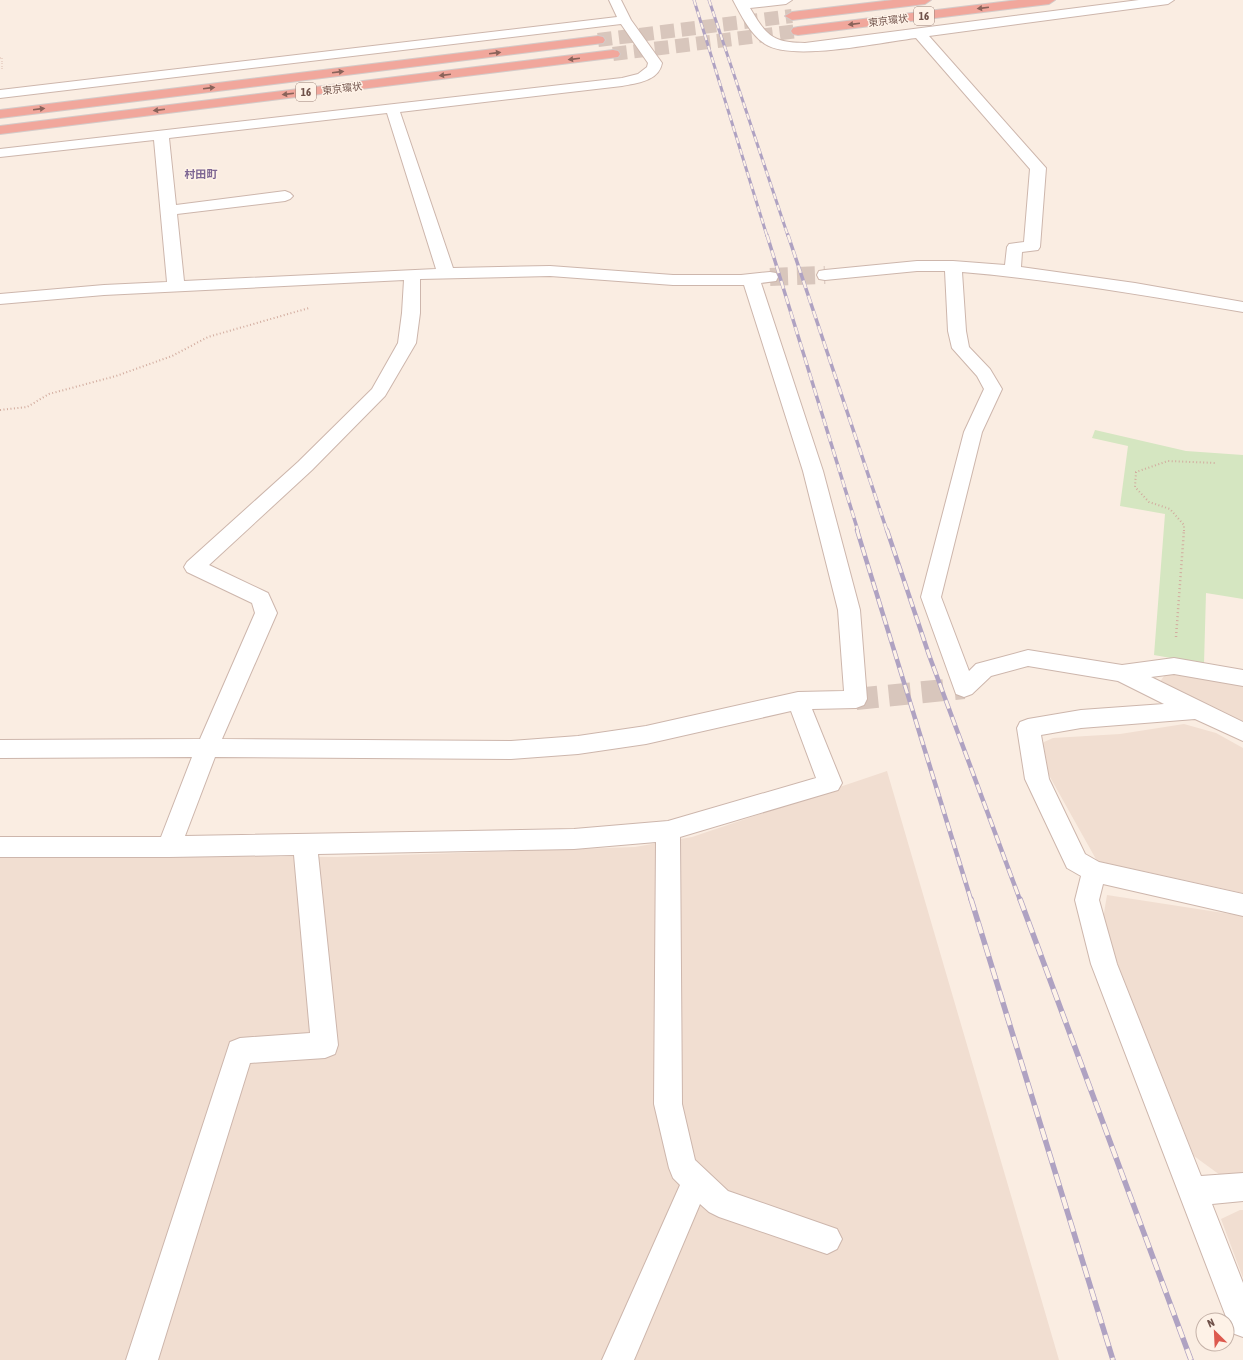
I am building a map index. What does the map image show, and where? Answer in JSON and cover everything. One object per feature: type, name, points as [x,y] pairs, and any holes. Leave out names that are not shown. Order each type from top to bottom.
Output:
[{"type":"highway","name":"東京環状","points":[[792,16],[925,0]]},
{"type":"highway","name":"東京環状","points":[[798,31],[1049,0]]},
{"type":"highway","name":"東京環状","points":[[0,114],[598,40]]},
{"type":"highway","name":"東京環状","points":[[0,130],[613,54]]},
{"type":"street","points":[[0,153],[622,82],[643,77],[654,69],[656,63],[625,20],[615,0]]},
{"type":"street","points":[[786,0],[740,3],[753,25],[769,43],[791,48],[919,33],[1168,0]]},
{"type":"street","points":[[0,94],[625,20]]},
{"type":"street","points":[[919,33],[1038,168],[1032,247],[1015,247],[1012,271]]},
{"type":"street","points":[[392,108],[446,273]]},
{"type":"street","points":[[161,135],[176,286]]},
{"type":"street","points":[[169,210],[285,196]]},
{"type":"street","points":[[825,275],[917,266],[953,266],[1012,271],[1135,288],[1243,307]]},
{"type":"street","points":[[953,266],[957,331],[961,348],[984,373],[993,389],[973,432],[931,597],[964,688],[984,670],[1028,658],[1122,673],[1174,666],[1243,678]]},
{"type":"street","points":[[0,299],[176,286],[446,273],[550,271],[673,280],[751,279],[770,277]]},
{"type":"street","points":[[169,847],[207,748],[266,613],[262,598],[194,567],[305,466],[379,392],[407,343],[411,313],[412,274]]},
{"type":"street","points":[[0,749],[207,748],[511,750],[578,745],[646,735],[798,701],[856,699],[849,610],[813,471],[751,279]]},
{"type":"street","points":[[1122,673],[1243,732]]},
{"type":"street","points":[[0,847],[169,847],[574,839],[668,831],[830,783],[798,701]]},
{"type":"street","points":[[1196,710],[1081,719],[1028,728],[1037,779],[1076,861],[1094,871],[1243,905]]},
{"type":"street","points":[[668,831],[668,1104],[682,1168],[719,1202],[827,1239]]},
{"type":"street","points":[[142,1360],[240,1051],[325,1045],[305,844]]},
{"type":"street","points":[[1094,871],[1087,900],[1104,964],[1194,1191],[1243,1322]]},
{"type":"street","points":[[618,1360],[696,1181]]},
{"type":"street","points":[[1194,1191],[1243,1187]]},
{"type":"path","points":[[0,410],[27,407],[49,394],[116,376],[172,356],[208,337],[311,307]]},
{"type":"path","points":[[1174,666],[1184,525],[1170,509],[1149,502],[1135,487],[1136,472],[1168,461],[1216,463]]},
{"type":"shaded area","points":[[1167,672],[1243,685],[1243,723],[1159,683]]},
{"type":"shaded area","points":[[1184,724],[1216,733],[1243,748],[1243,893],[1097,861],[1036,752],[1044,742],[1053,738],[1120,734]]},
{"type":"shaded area","points":[[887,771],[1059,1360],[0,1360],[0,855],[337,857],[635,847],[692,837]]},
{"type":"shaded area","points":[[1107,895],[1243,916],[1243,1174],[1220,1175],[1194,1156],[1102,925]]},
{"type":"shaded area","points":[[1243,1210],[1243,1278],[1221,1219]]},
{"type":"green space","points":[[1095,430],[1186,451],[1243,455],[1243,599],[1206,593],[1204,664],[1154,655],[1165,514],[1120,506],[1128,446],[1092,438]]},
{"type":"tunnel","points":[[598,40],[792,16]]},
{"type":"tunnel","points":[[613,54],[798,31]]},
{"type":"tunnel","points":[[770,277],[825,275]]},
{"type":"tunnel","points":[[856,699],[964,688]]},
{"type":"railway","points":[[694,0],[767,236]]},
{"type":"railway","points":[[709,0],[788,236]]},
{"type":"railway","points":[[767,235],[858,531]]},
{"type":"railway","points":[[788,235],[887,531]]},
{"type":"railway","points":[[857,530],[971,900]]},
{"type":"railway","points":[[887,530],[929,655],[1020,900]]},
{"type":"railway","points":[[971,899],[1113,1360]]},
{"type":"railway","points":[[1020,899],[1191,1360]]},
{"type":"district","name":"村田町","points":[[201,174]]}]
